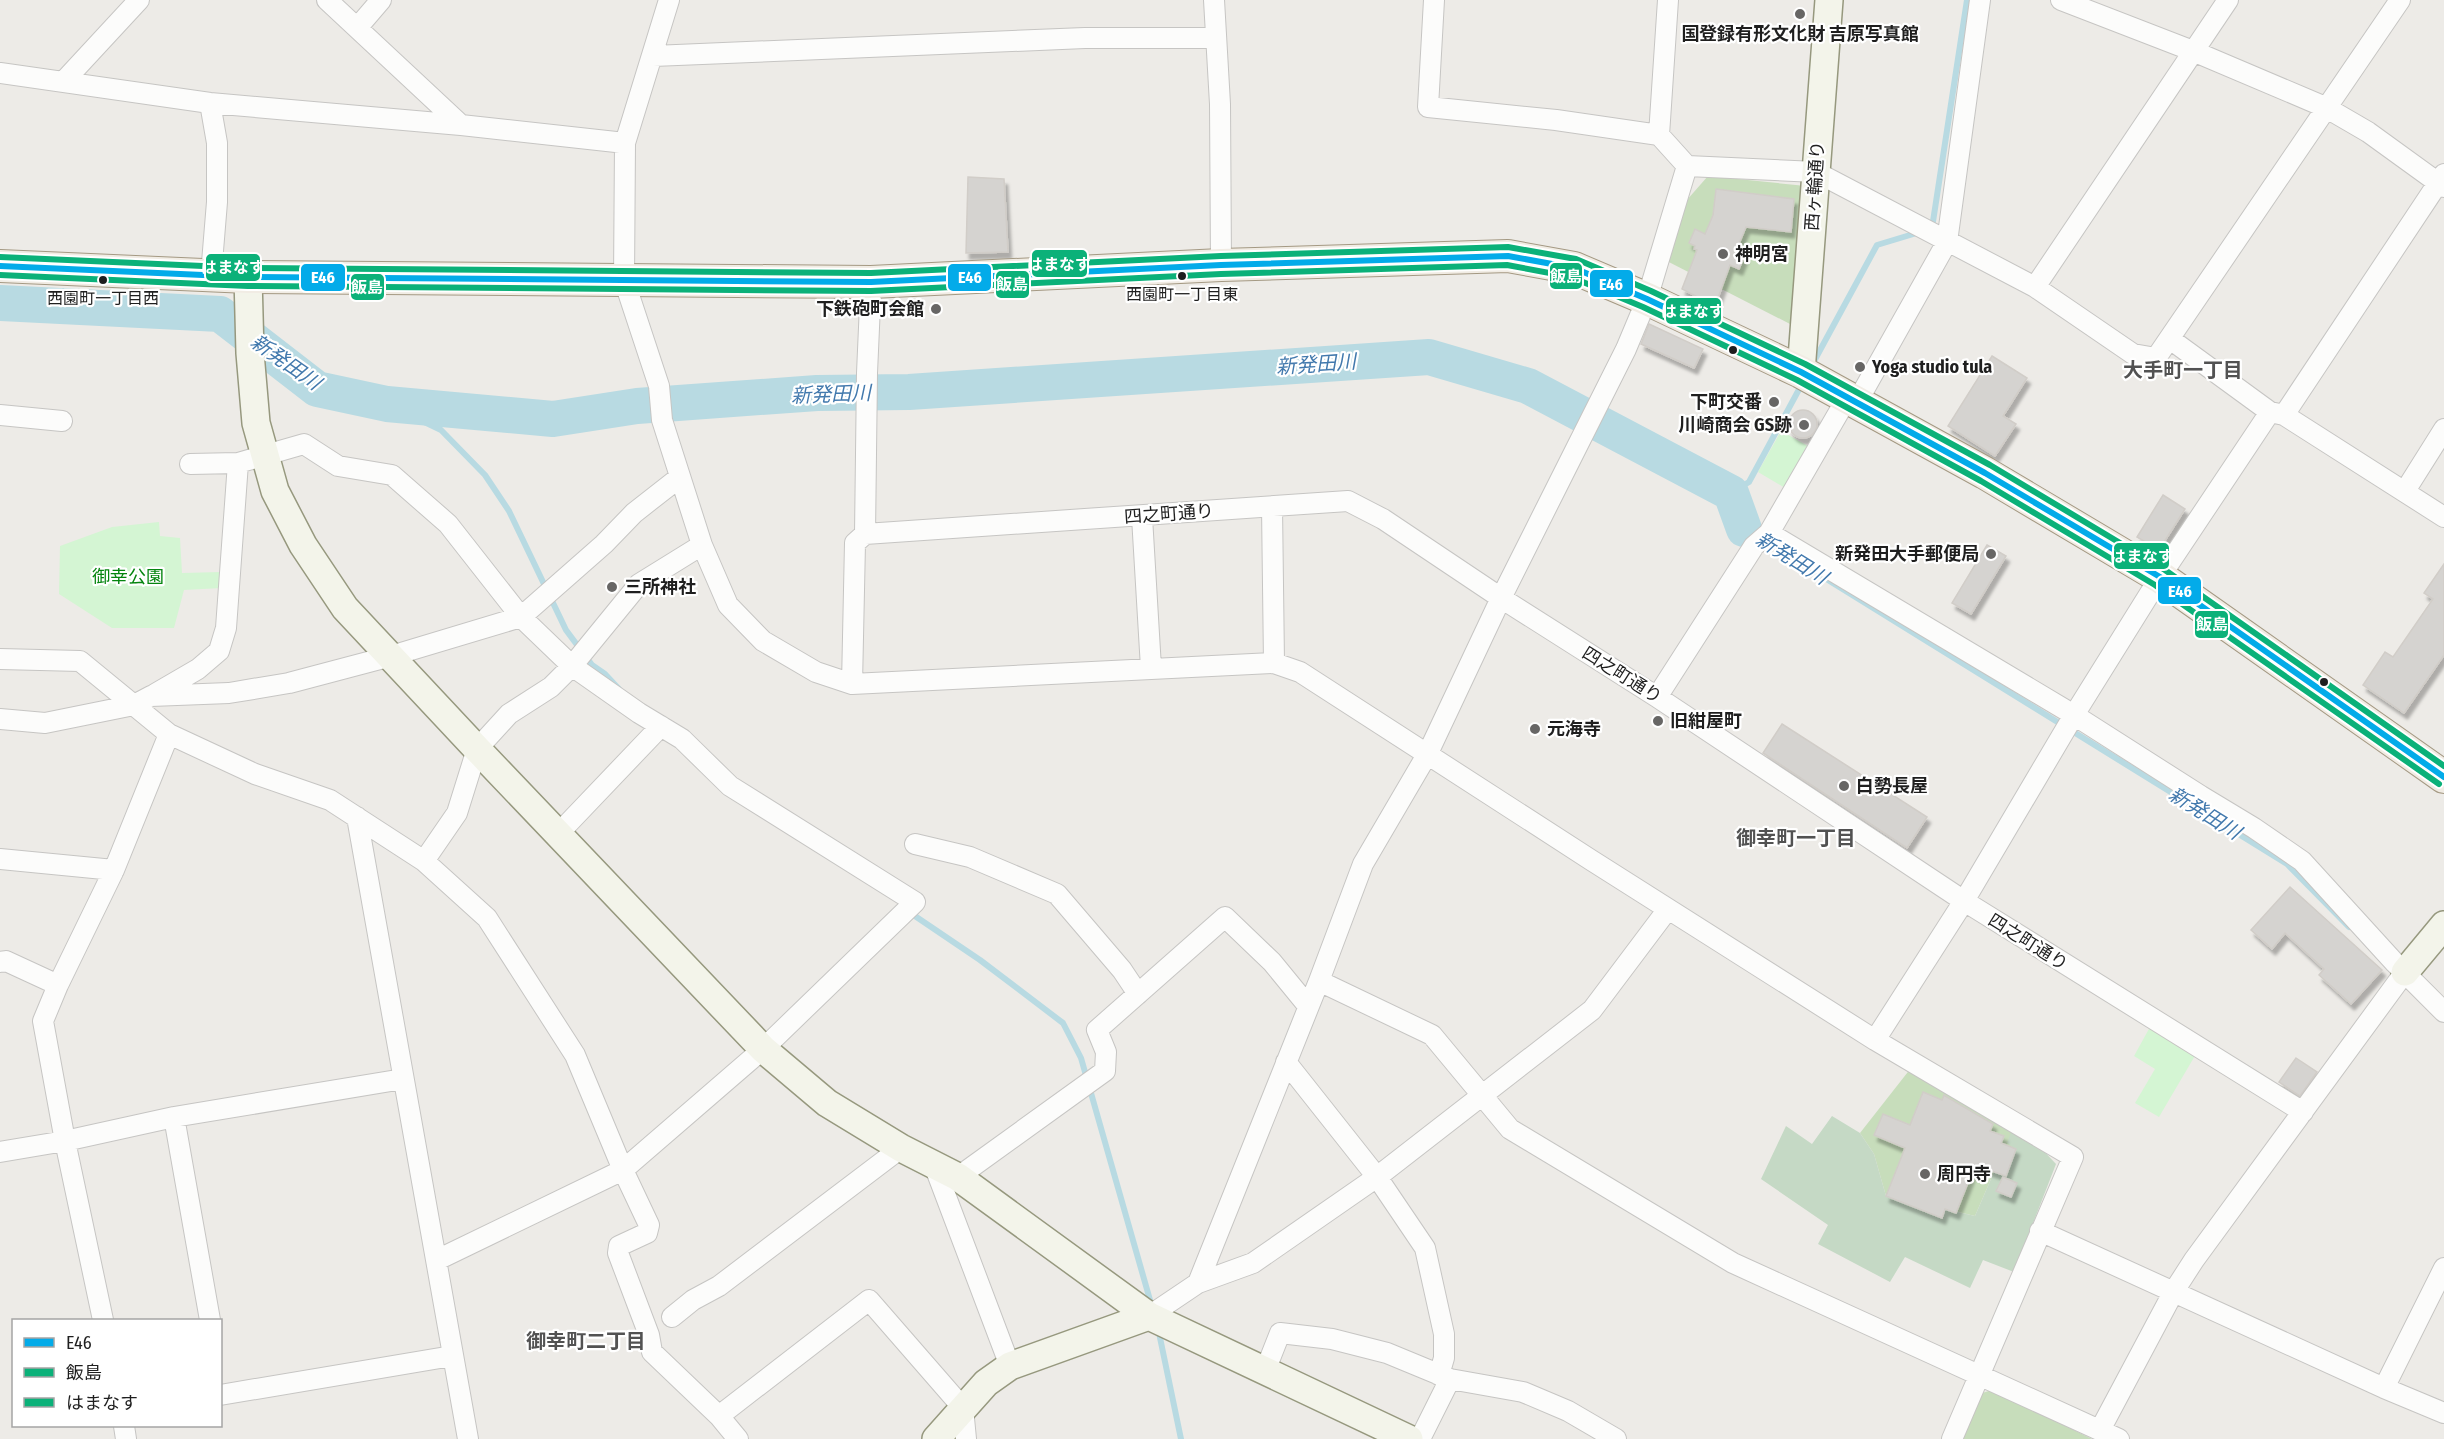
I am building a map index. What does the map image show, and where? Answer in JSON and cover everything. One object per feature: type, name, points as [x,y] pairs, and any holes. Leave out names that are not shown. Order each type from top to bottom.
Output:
[{"type":"main road","points":[[0,266],[248,277],[871,282],[1221,265],[1508,256],[1574,268],[1647,299],[1801,372],[1985,473],[2160,577],[2444,777]]},
{"type":"street","points":[[64,81],[139,0]]},
{"type":"street","points":[[327,0],[461,125]]},
{"type":"street","points":[[357,28],[381,0]]},
{"type":"street","points":[[669,0],[625,143],[624,280],[659,386],[662,420],[680,477],[702,545],[728,605],[763,641],[816,672],[852,684],[1274,663],[1300,672],[1875,1040],[2073,1157],[1952,1439]]},
{"type":"street","points":[[1214,0],[1220,104],[1221,265]]},
{"type":"street","points":[[1434,0],[1428,107],[1556,120],[1659,135],[1687,166],[1816,172],[2035,286],[2133,354],[2156,358],[2400,0]]},
{"type":"street","points":[[1659,135],[1668,0]]},
{"type":"street","name":"西ヶ輪通り","points":[[1801,372],[1829,0]]},
{"type":"street","points":[[1657,697],[1852,400],[1947,242],[1980,0]]},
{"type":"street","points":[[1875,1040],[1964,901],[2069,723],[2160,577],[2442,181],[2325,107],[2193,51],[2061,0]]},
{"type":"street","points":[[2035,286],[2228,0]]},
{"type":"street","points":[[653,56],[1085,38],[1216,38]]},
{"type":"street","points":[[0,73],[210,103],[461,125],[625,143]]},
{"type":"street","points":[[210,103],[217,143],[217,202],[211,275]]},
{"type":"street","points":[[1198,1283],[1319,981],[1363,864],[1428,753],[1501,598],[1626,349],[1647,299],[1687,166]]},
{"type":"street","points":[[248,277],[250,353],[256,423],[264,454],[275,490],[303,545],[345,608],[763,1049],[827,1103],[901,1148],[958,1177],[1149,1316],[1409,1439]]},
{"type":"street","points":[[852,684],[855,543],[865,534],[867,373],[871,282]]},
{"type":"street","points":[[2170,339],[2277,413],[2444,517]]},
{"type":"street","points":[[0,415],[62,421]]},
{"type":"street","points":[[2405,492],[2444,429]]},
{"type":"street","points":[[190,464],[238,463],[304,444],[338,466],[392,475],[448,524],[521,617],[572,666],[639,713],[682,739],[730,786],[915,902],[763,1049],[623,1170],[437,1260]]},
{"type":"street","points":[[143,700],[198,669],[219,651],[226,628],[238,463]]},
{"type":"street","points":[[0,719],[45,723],[143,700],[229,693],[289,683],[391,656],[521,617],[604,544],[634,513],[680,477]]},
{"type":"street","name":"四之町通り","points":[[865,534],[1142,517],[1348,501],[1383,519],[1964,901],[2303,1112]]},
{"type":"street","points":[[1272,507],[1274,663]]},
{"type":"street","points":[[1142,517],[1151,668]]},
{"type":"street","points":[[1761,539],[2069,723],[2254,828],[2302,861],[2400,979],[2444,1012]]},
{"type":"street","points":[[424,861],[457,813],[477,749],[509,714],[551,687],[572,666],[639,584],[702,545]]},
{"type":"street","points":[[0,659],[80,661],[143,700],[169,734],[255,774],[330,800],[357,817],[424,861],[487,918],[575,1055],[623,1170],[649,1225],[647,1233],[619,1246],[618,1253],[649,1335],[652,1352],[718,1416],[738,1439]]},
{"type":"street","points":[[558,834],[662,726]]},
{"type":"street","points":[[103,1319],[65,1141],[43,1021],[114,870],[169,734]]},
{"type":"street","points":[[357,817],[468,1439]]},
{"type":"street","points":[[915,844],[970,857],[1057,894],[1122,970],[1138,994]]},
{"type":"street","points":[[0,859],[114,870]]},
{"type":"street","points":[[936,1439],[986,1383],[1010,1366],[1149,1316],[1198,1283],[1253,1263],[1377,1177],[1593,1010],[1668,909]]},
{"type":"street","points":[[958,1177],[1105,1071],[1106,1053],[1097,1030],[1225,917],[1272,962],[1308,1006]]},
{"type":"street","points":[[2100,1430],[2174,1291],[2194,1260],[2400,979],[2444,925]]},
{"type":"street","points":[[0,962],[6,961],[58,985]]},
{"type":"street","points":[[1319,981],[1431,1035],[1510,1129],[1733,1263],[2119,1439]]},
{"type":"street","points":[[1286,1062],[1377,1177],[1425,1248],[1444,1335],[1444,1377],[1420,1439]]},
{"type":"street","points":[[0,1152],[65,1141],[174,1117],[403,1079]]},
{"type":"street","points":[[174,1117],[210,1319]]},
{"type":"street","points":[[672,1317],[693,1300],[719,1286],[901,1148]]},
{"type":"street","points":[[934,1165],[1010,1366]]},
{"type":"street","points":[[2040,1231],[2384,1388],[2444,1413]]},
{"type":"street","points":[[2384,1388],[2444,1268]]},
{"type":"street","points":[[718,1416],[869,1300],[963,1408],[966,1439]]},
{"type":"street","points":[[1265,1371],[1280,1334],[1332,1339],[1387,1353],[1444,1377],[1523,1392],[1568,1411],[1616,1439]]},
{"type":"street","points":[[222,1391],[452,1356]]},
{"type":"green space","points":[[1708,176],[1806,186],[1790,324],[1661,258],[1679,209]]},
{"type":"green space","points":[[1781,431],[1808,446],[1785,488],[1758,472]]},
{"type":"green space","name":"御幸公園","points":[[159,522],[160,536],[180,538],[182,573],[221,572],[222,588],[184,590],[174,628],[112,628],[59,594],[60,546],[112,527]]},
{"type":"green space","points":[[2150,1027],[2196,1054],[2159,1117],[2135,1103],[2155,1069],[2134,1056]]},
{"type":"green space","points":[[1911,1068],[2012,1130],[2016,1149],[2009,1167],[1994,1172],[1975,1216],[1946,1209],[1942,1218],[1886,1196],[1874,1154],[1860,1133]]},
{"type":"green space","points":[[1832,1116],[1860,1133],[1874,1154],[1886,1196],[1942,1217],[1945,1209],[1975,1216],[1994,1172],[2009,1166],[2016,1149],[2007,1143],[2012,1130],[2038,1145],[2056,1164],[2014,1272],[1983,1260],[1970,1288],[1905,1257],[1890,1282],[1818,1244],[1828,1225],[1761,1179],[1786,1126],[1812,1144]]},
{"type":"green space","points":[[1992,1390],[2092,1439],[1957,1439],[1979,1394]]},
{"type":"building","points":[[968,177],[1004,179],[1008,252],[966,253]]},
{"type":"building","points":[[1716,189],[1794,199],[1791,232],[1746,227],[1736,251],[1745,255],[1739,269],[1730,265],[1715,306],[1682,289],[1697,250],[1689,243],[1695,229],[1705,234],[1713,215]]},
{"type":"building","points":[[1649,324],[1703,349],[1694,368],[1641,344]]},
{"type":"building","points":[[1992,356],[2027,378],[2003,416],[2016,424],[1995,456],[1948,426]]},
{"type":"building","name":"川崎商会 GS跡","points":[[1803,410],[1813,414],[1817,424],[1813,434],[1803,438],[1793,434],[1789,424],[1793,414]]},
{"type":"building","points":[[2163,495],[2185,509],[2159,550],[2137,537]]},
{"type":"building","points":[[1987,545],[2006,556],[1971,614],[1952,603]]},
{"type":"building","points":[[2444,564],[2444,655],[2404,713],[2363,685],[2385,652],[2393,657],[2433,599],[2424,593]]},
{"type":"building","name":"白勢長屋","points":[[1782,724],[1927,817],[1907,848],[1763,753]]},
{"type":"building","points":[[2290,887],[2382,970],[2351,1004],[2319,975],[2324,969],[2285,933],[2272,949],[2251,930]]},
{"type":"building","points":[[2296,1058],[2317,1072],[2300,1096],[2279,1082]]},
{"type":"building","points":[[1923,1092],[1942,1100],[1944,1095],[1993,1124],[1990,1131],[2004,1136],[2001,1143],[2016,1149],[2006,1176],[1975,1165],[1956,1213],[1945,1209],[1942,1218],[1886,1196],[1905,1148],[1874,1135],[1883,1114],[1910,1125]]},
{"type":"building","points":[[2003,1177],[2017,1183],[2011,1197],[1996,1191]]},
{"type":"waterway","points":[[1930,229],[1932,228],[1967,0]]},
{"type":"waterway","points":[[1812,365],[1877,245],[1920,232]]},
{"type":"waterway","name":"新発田川","points":[[0,303],[220,314],[317,389],[387,404],[553,419],[637,406],[817,393],[909,392],[1429,357],[1528,386],[1731,493],[1744,529]]},
{"type":"waterway","points":[[1731,493],[1749,482],[1803,382]]},
{"type":"waterway","points":[[387,404],[441,430],[485,475],[509,511],[566,630],[592,665],[605,674],[619,689]]},
{"type":"waterway","name":"新発田川","points":[[1744,529],[1760,538]]},
{"type":"waterway","name":"新発田川","points":[[1794,559],[2287,864],[2349,927]]},
{"type":"waterway","points":[[909,912],[980,960],[1063,1023],[1081,1058],[1152,1307]]},
{"type":"waterway","points":[[1158,1328],[1181,1439]]},
{"type":"transit line","name":"はまなす","points":[[0,257],[248,268],[871,273],[1221,256],[1508,247],[1576,259],[1651,291],[1805,364],[1990,465],[2165,570],[2444,766]]},
{"type":"transit line","name":"E46","points":[[0,266],[248,277],[871,282],[1221,265],[1508,256],[1574,268],[1647,299],[1801,372],[1985,473],[2160,577],[2444,777]]},
{"type":"transit line","name":"飯島","points":[[0,275],[248,286],[871,291],[1221,274],[1507,265],[1571,277],[1643,307],[1797,380],[1981,481],[2155,585],[2439,784]]},
{"type":"place","name":"国登録有形文化財 吉原写真館","points":[[1800,14]]},
{"type":"place","name":"神明宮","points":[[1723,254]]},
{"type":"place","name":"西園町一丁目東","points":[[1182,276]]},
{"type":"place","name":"西園町一丁目西","points":[[103,280]]},
{"type":"place","name":"下鉄砲町会館","points":[[936,309]]},
{"type":"place","name":"Yoga studio tula","points":[[1860,367]]},
{"type":"place","name":"下町交番","points":[[1774,402]]},
{"type":"place","name":"川崎商会 GS跡","points":[[1804,425]]},
{"type":"place","name":"新発田大手郵便局","points":[[1991,554]]},
{"type":"place","name":"三所神社","points":[[612,587]]},
{"type":"place","name":"旧紺屋町","points":[[1658,721]]},
{"type":"place","name":"元海寺","points":[[1535,729]]},
{"type":"place","name":"白勢長屋","points":[[1844,786]]},
{"type":"place","name":"周円寺","points":[[1925,1174]]},
{"type":"district","name":"大手町一丁目","points":[[2183,370]]},
{"type":"district","name":"御幸町一丁目","points":[[1796,838]]},
{"type":"district","name":"御幸町二丁目","points":[[586,1341]]}]
